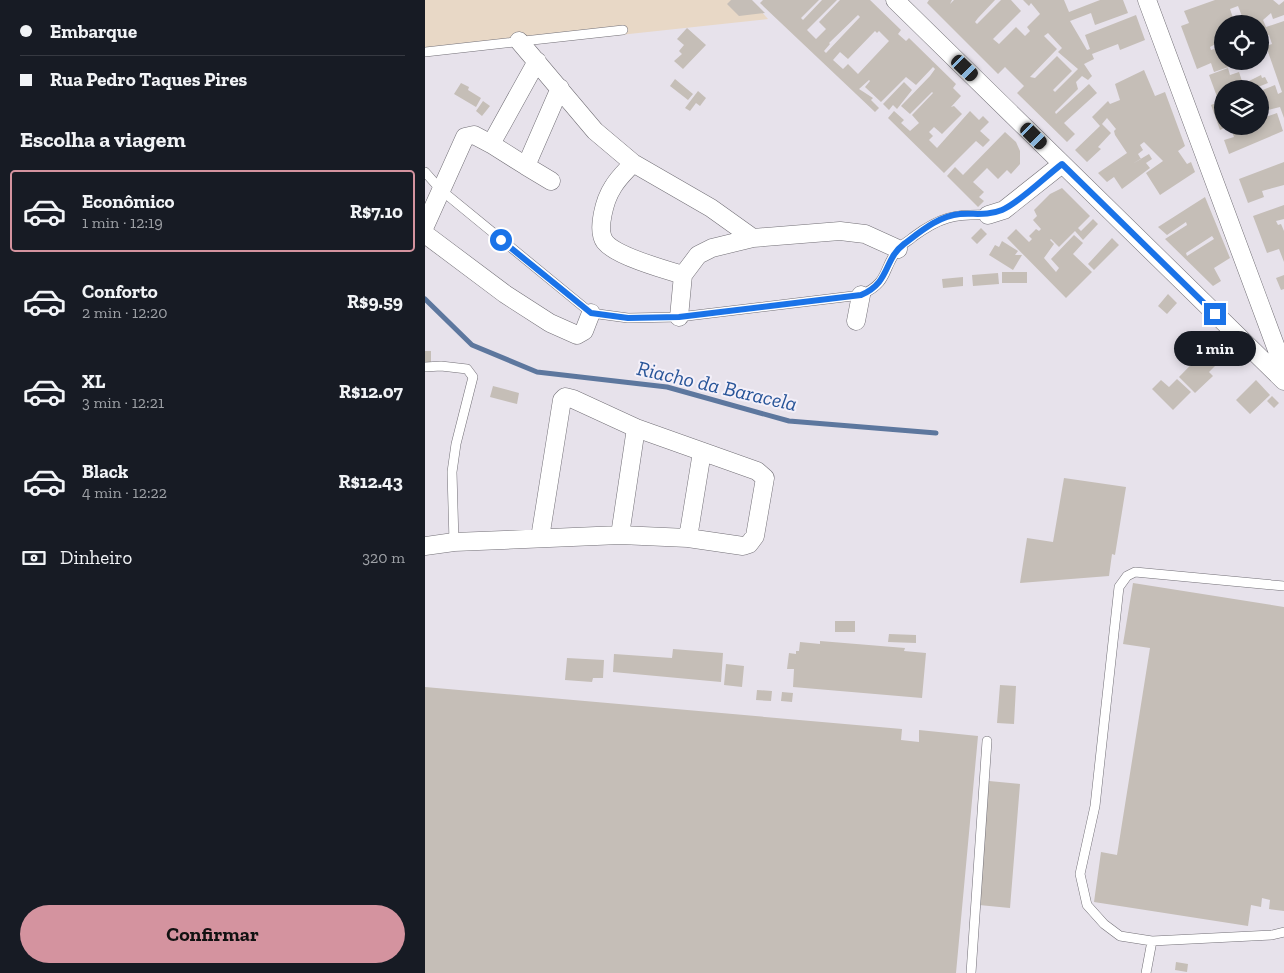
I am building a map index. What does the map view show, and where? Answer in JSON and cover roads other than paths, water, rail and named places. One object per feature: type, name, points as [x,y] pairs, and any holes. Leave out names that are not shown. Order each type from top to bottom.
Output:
[{"type":"street","points":[[895,0],[1284,381]]},
{"type":"street","points":[[1147,0],[1284,369]]},
{"type":"street","points":[[519,42],[595,131],[633,163],[711,208],[753,238]]},
{"type":"street","points":[[491,144],[537,61]]},
{"type":"street","points":[[526,166],[560,88]]},
{"type":"street","points":[[425,226],[465,137],[474,135],[551,181]]},
{"type":"street","points":[[633,163],[612,187],[601,226],[602,236],[606,244],[647,265],[683,275]]},
{"type":"street","points":[[988,215],[1004,210],[1062,164]]},
{"type":"street","points":[[679,317],[683,275],[698,255],[712,248],[753,238],[840,231],[865,234],[898,249]]},
{"type":"street","points":[[425,234],[505,294],[550,322],[577,335],[584,331],[591,313]]},
{"type":"street","points":[[856,321],[861,295]]},
{"type":"street","points":[[425,546],[454,542],[620,535],[688,538],[743,546],[749,544],[755,536],[766,482],[763,475],[757,472],[636,428],[565,397],[562,400],[540,538]]},
{"type":"street","points":[[620,535],[636,428]]},
{"type":"street","points":[[688,538],[702,452]]},
{"type":"lane","points":[[425,52],[623,30]]},
{"type":"lane","points":[[425,172],[441,190],[591,313],[628,318],[679,317],[861,295],[874,290],[881,282],[898,249],[942,218],[959,214],[988,215]]},
{"type":"lane","points":[[425,367],[441,366],[467,369],[473,377],[456,444],[452,472],[454,542]]},
{"type":"lane","points":[[1284,586],[1135,572],[1127,576],[1119,587],[1095,806],[1080,874],[1087,905],[1104,924],[1121,936],[1152,941],[1271,935],[1284,932]]},
{"type":"lane","points":[[971,973],[987,741]]},
{"type":"lane","points":[[1146,973],[1152,941]]},
{"type":"waterway","name":"Riacho da Baracela","points":[[425,299],[472,345],[537,372],[667,387],[789,421],[936,433]]}]
